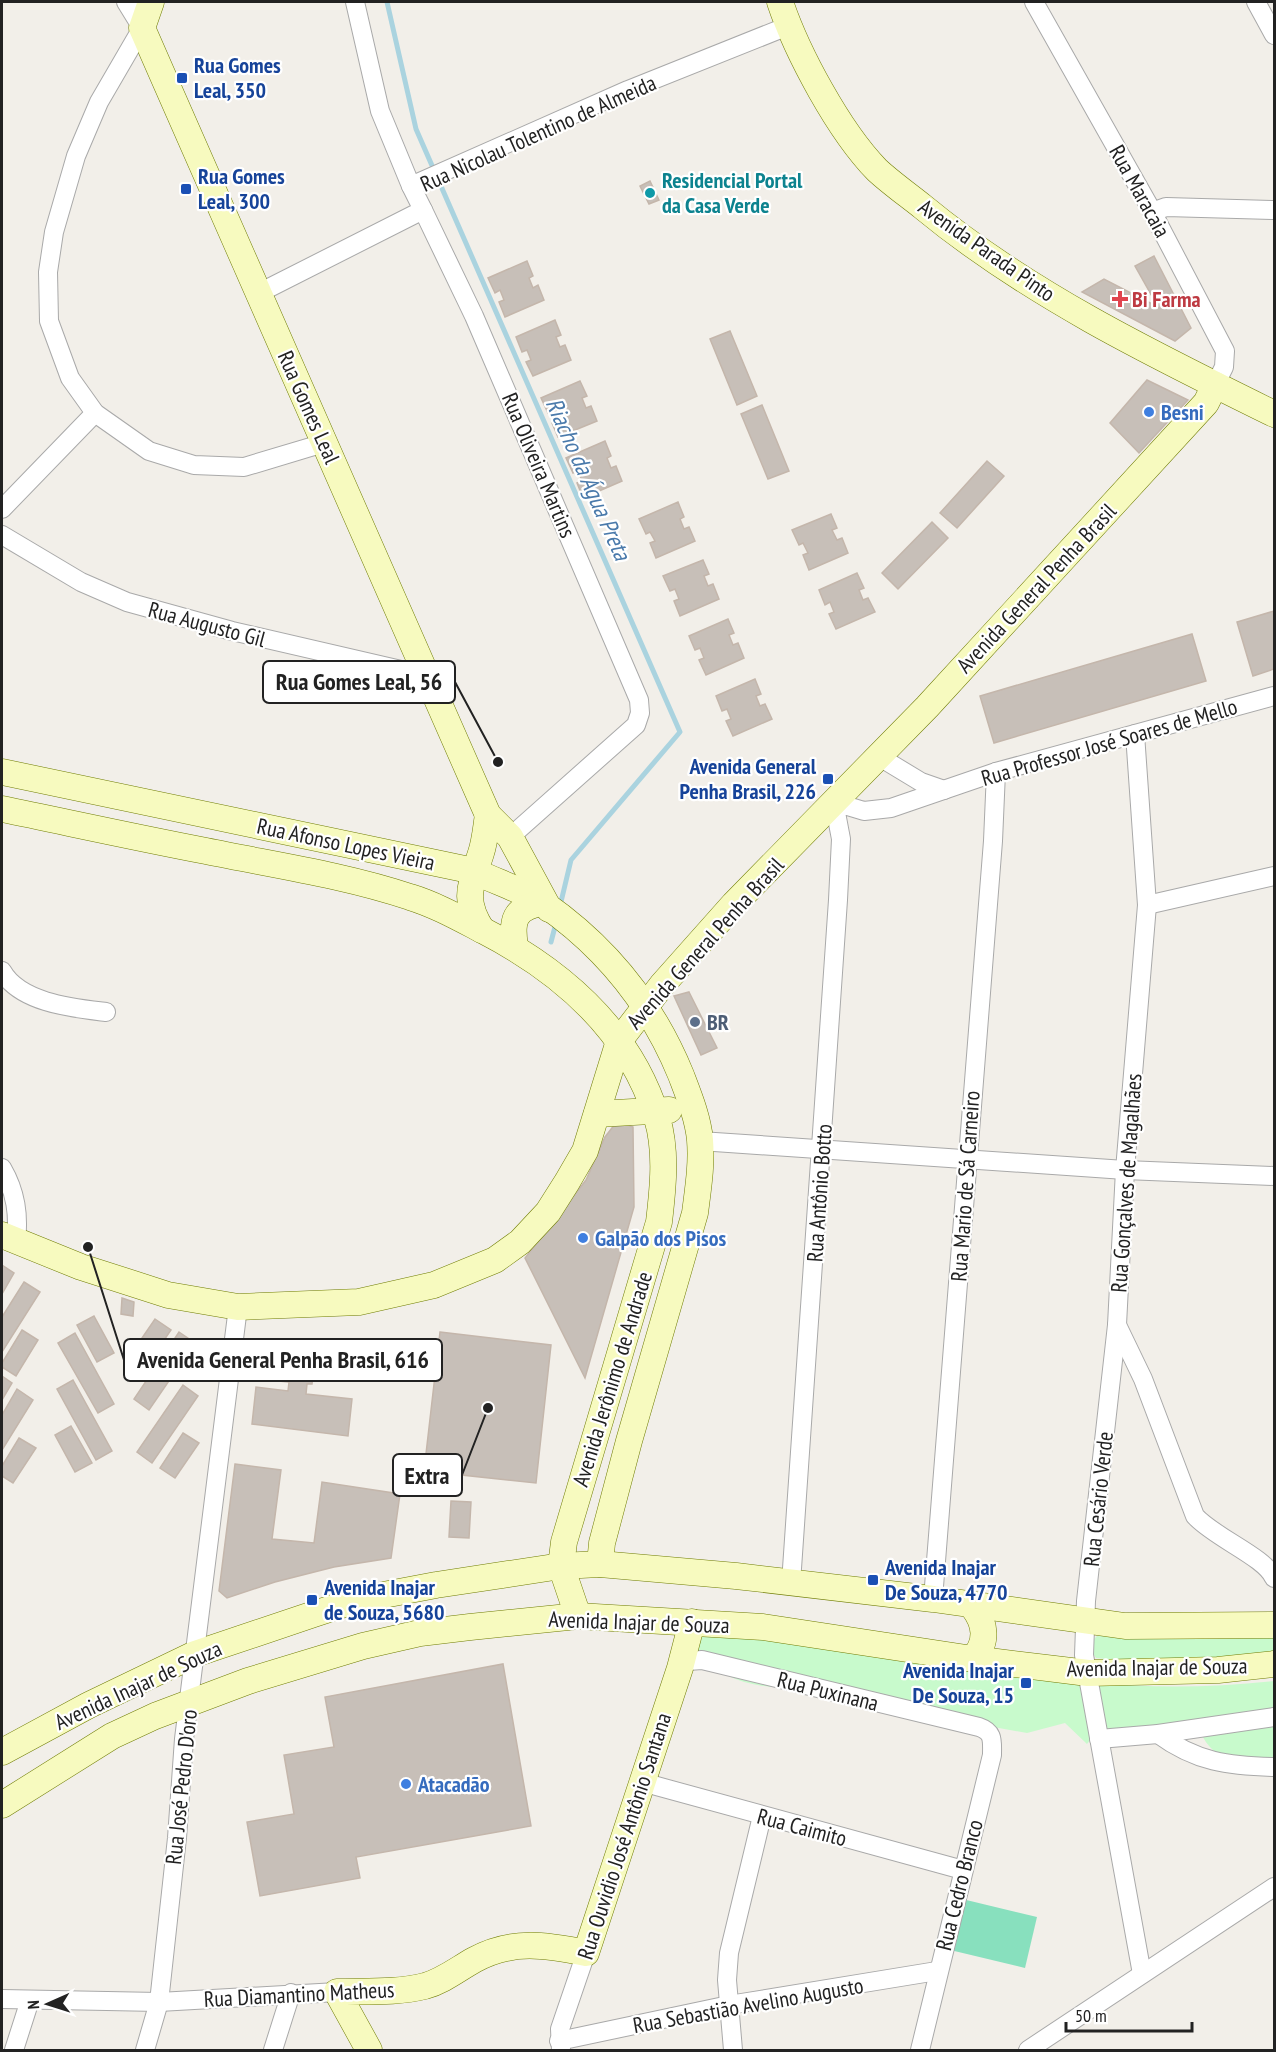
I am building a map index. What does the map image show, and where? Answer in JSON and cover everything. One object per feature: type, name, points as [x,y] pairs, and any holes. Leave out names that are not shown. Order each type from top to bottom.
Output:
[{"type":"main road","points":[[142,28],[151,2]]},
{"type":"main road","name":"Avenida Parada Pinto","points":[[780,2],[788,26],[853,141],[878,170],[950,230],[1024,281],[1215,385],[1275,414]]},
{"type":"main road","name":"Rua Gomes Leal","points":[[142,28],[488,815],[510,837],[546,906]]},
{"type":"main road","name":"Avenida General Penha Brasil","points":[[9,1239],[81,1267],[168,1296],[238,1307],[359,1302],[434,1285],[495,1260],[520,1242],[548,1212],[585,1151],[619,1041],[646,1005],[734,904],[878,756],[1206,403],[1215,385]]},
{"type":"main road","name":"Rua Afonso Lopes Vieira","points":[[2,772],[474,871],[546,906],[606,957],[646,1005]]},
{"type":"main road","name":"Rua Afonso Lopes Vieira","points":[[2,809],[363,884],[446,910],[515,947],[570,985],[598,1012],[619,1041]]},
{"type":"main road","points":[[482,930],[470,906],[470,883],[482,852],[488,815]]},
{"type":"main road","points":[[515,947],[513,923],[520,911],[527,906],[546,906]]},
{"type":"main road","name":"Avenida Jerônimo de Andrade","points":[[600,1564],[602,1543],[629,1441],[695,1213],[700,1141],[693,1109],[675,1061],[646,1005]]},
{"type":"main road","name":"Avenida Jerônimo de Andrade","points":[[578,1616],[561,1566],[564,1542],[658,1222],[664,1185],[662,1148],[655,1112],[635,1064],[619,1041]]},
{"type":"main road","points":[[597,1114],[693,1109]]},
{"type":"main road","points":[[629,1322],[632,1332],[640,1339],[650,1340],[660,1336]]},
{"type":"main road","name":"Avenida Inajar de Souza","points":[[2,1752],[89,1705],[195,1654],[357,1600],[447,1583],[561,1566],[600,1564],[791,1583],[933,1599],[973,1607],[1125,1626],[1275,1625]]},
{"type":"main road","points":[[973,1607],[979,1615],[984,1634],[978,1653],[973,1659]]},
{"type":"main road","name":"Avenida Inajar de Souza","points":[[2,1805],[112,1736],[249,1681],[363,1646],[420,1634],[578,1616],[763,1627],[973,1659],[1088,1673],[1218,1670],[1275,1664]]},
{"type":"main road","name":"Rua Ouvidio José Antônio Santana","points":[[586,1953],[680,1668],[692,1622]]},
{"type":"main road","name":"Rua Diamantino Matheus","points":[[337,1992],[392,1991],[426,1986],[450,1976],[495,1949],[519,1944],[544,1944],[586,1953]]},
{"type":"main road","points":[[337,1992],[369,2050]]},
{"type":"street","name":"Rua Gomes Leal","points":[[126,2],[142,28]]},
{"type":"street","points":[[355,2],[380,111],[411,186]]},
{"type":"street","name":"Rua Maracaia","points":[[1034,2],[1152,212],[1225,351],[1224,368],[1215,385]]},
{"type":"street","points":[[1256,2],[1275,35]]},
{"type":"street","name":"Rua Nicolau Tolentino de Almeida","points":[[259,293],[423,210],[411,186],[628,90],[788,26]]},
{"type":"street","points":[[142,28],[99,102],[76,156],[54,232],[48,272],[49,321],[70,378],[95,413],[150,451],[194,465],[244,467],[324,443]]},
{"type":"street","points":[[1152,212],[1166,207],[1275,210]]},
{"type":"street","name":"Rua Oliveira Martins","points":[[423,210],[474,315],[634,685],[640,713],[636,725],[510,837]]},
{"type":"street","points":[[2,508],[95,413]]},
{"type":"street","name":"Rua Augusto Gil","points":[[2,535],[72,578],[127,603],[232,632],[427,676]]},
{"type":"street","name":"Rua Professor José Soares de Mello","points":[[834,802],[864,811],[891,808],[996,772],[1275,696]]},
{"type":"street","name":"Rua Gonçalves de Magalhães","points":[[1134,734],[1147,905],[1125,1170],[1117,1325],[1143,1379],[1195,1516],[1206,1528],[1264,1564],[1275,1578]]},
{"type":"street","points":[[878,756],[921,782],[944,790]]},
{"type":"street","name":"Rua Mario de Sá Carneiro","points":[[933,1599],[996,772]]},
{"type":"street","name":"Rua Antônio Botto","points":[[791,1583],[840,860],[840,839],[834,802]]},
{"type":"street","points":[[1147,905],[1275,876]]},
{"type":"street","points":[[2,971],[10,981],[29,994],[56,1003],[106,1012]]},
{"type":"street","points":[[700,1141],[1125,1170],[1275,1176]]},
{"type":"street","points":[[2,1168],[11,1184],[17,1207],[9,1239]]},
{"type":"street","name":"Rua José Pedro D'oro","points":[[145,2050],[159,2002],[189,1704],[238,1307]]},
{"type":"street","name":"Rua Cesário Verde","points":[[1117,1325],[1084,1655],[1142,1974]]},
{"type":"street","name":"Rua Puxinana","points":[[680,1668],[688,1661],[702,1660],[979,1727]]},
{"type":"street","points":[[1099,1739],[1158,1734],[1275,1717]]},
{"type":"street","name":"Rua Cedro Branco","points":[[920,2050],[937,1971],[992,1755],[993,1737],[988,1730],[979,1727]]},
{"type":"street","points":[[1158,1734],[1179,1750],[1205,1760],[1245,1766],[1275,1767]]},
{"type":"street","name":"Rua Caimito","points":[[642,1782],[963,1870]]},
{"type":"street","points":[[733,2050],[727,1980],[729,1953],[762,1816]]},
{"type":"street","points":[[1028,2050],[1275,1887]]},
{"type":"street","name":"Rua Ouvidio José Antônio Santana","points":[[560,2046],[560,2029],[586,1953]]},
{"type":"street","name":"Rua Sebastião Avelino Augusto","points":[[560,2046],[729,2005],[937,1971]]},
{"type":"street","name":"Rua Diamantino Matheus","points":[[2,2000],[159,2002],[337,1992]]},
{"type":"street","points":[[273,2050],[291,1993]]},
{"type":"street","points":[[14,2050],[30,2000]]},
{"type":"green space","points":[[694,1626],[962,1668],[1051,1679],[1139,1686],[1228,1685],[1274,1681],[1274,1763],[1230,1759],[1213,1750],[1200,1731],[1095,1734],[1087,1744],[1065,1723],[1027,1733],[977,1724],[783,1673],[771,1687],[749,1683],[720,1672],[693,1652]]},
{"type":"green space","points":[[1274,1633],[1274,1656],[1145,1663],[1096,1658],[1092,1652],[1093,1640],[1097,1636],[1210,1639]]},
{"type":"green space","points":[[958,1898],[1037,1917],[1025,1968],[946,1949]]},
{"type":"building","name":"Residencial Portal da Casa Verde","points":[[650,181],[659,200],[649,204],[640,186]]},
{"type":"building","name":"Bi Farma","points":[[1154,256],[1191,328],[1175,341],[1082,292],[1104,279],[1158,307],[1135,266]]},
{"type":"building","points":[[527,261],[533,276],[529,278],[533,288],[538,285],[544,300],[505,317],[499,302],[504,300],[500,290],[495,293],[488,278]]},
{"type":"building","points":[[555,320],[561,335],[556,337],[560,347],[565,345],[571,360],[533,376],[526,362],[531,360],[527,350],[522,352],[516,337]]},
{"type":"building","points":[[730,331],[757,396],[737,405],[710,339]]},
{"type":"building","name":"Besni","points":[[1147,380],[1188,400],[1139,453],[1110,423]]},
{"type":"building","points":[[580,381],[587,396],[582,398],[586,408],[591,406],[597,421],[558,437],[552,423],[557,421],[553,411],[548,413],[541,398]]},
{"type":"building","points":[[762,405],[789,471],[768,479],[741,414]]},
{"type":"building","points":[[605,441],[611,456],[607,458],[611,468],[616,466],[622,481],[583,498],[577,483],[582,481],[578,471],[573,473],[566,458]]},
{"type":"building","points":[[987,461],[1004,476],[957,528],[940,513]]},
{"type":"building","points":[[678,502],[684,517],[680,519],[684,529],[689,527],[695,541],[656,558],[650,543],[655,541],[650,532],[646,534],[639,519]]},
{"type":"building","points":[[831,514],[837,528],[832,530],[837,540],[842,538],[848,553],[809,570],[803,555],[808,553],[803,543],[799,545],[792,530]]},
{"type":"building","points":[[932,522],[948,538],[898,589],[882,573]]},
{"type":"building","points":[[703,560],[709,574],[704,576],[708,586],[713,584],[719,599],[680,616],[674,601],[679,599],[675,589],[670,591],[663,576]]},
{"type":"building","points":[[857,573],[864,588],[859,590],[863,600],[868,598],[875,612],[836,629],[829,614],[834,612],[830,602],[825,605],[819,590]]},
{"type":"building","points":[[1274,611],[1274,669],[1253,676],[1237,622]]},
{"type":"building","points":[[728,619],[734,633],[729,635],[733,645],[738,643],[744,658],[706,675],[699,660],[704,658],[700,648],[695,650],[689,636]]},
{"type":"building","points":[[1192,634],[1206,681],[994,743],[980,696]]},
{"type":"building","points":[[755,679],[761,694],[756,696],[760,706],[765,704],[772,719],[733,736],[726,721],[731,719],[727,709],[722,711],[716,696]]},
{"type":"building","name":"BR","points":[[689,992],[717,1048],[701,1055],[674,996]]},
{"type":"building","name":"Galpão dos Pisos","points":[[623,1123],[633,1127],[634,1207],[585,1378],[525,1258],[586,1180],[605,1137],[615,1124]]},
{"type":"building","points":[[2,1265],[14,1273],[2,1294]]},
{"type":"building","points":[[24,1282],[40,1292],[2,1352],[2,1317]]},
{"type":"building","points":[[122,1298],[134,1302],[133,1316],[121,1314]]},
{"type":"building","points":[[94,1316],[114,1353],[97,1362],[77,1325]]},
{"type":"building","points":[[155,1319],[171,1330],[147,1365],[131,1354]]},
{"type":"building","points":[[22,1330],[38,1340],[16,1376],[2,1367],[2,1363]]},
{"type":"building","points":[[179,1332],[195,1343],[149,1410],[134,1399]]},
{"type":"building","points":[[440,1332],[551,1345],[536,1483],[424,1471]]},
{"type":"building","points":[[75,1333],[114,1404],[98,1413],[58,1343]]},
{"type":"building","points":[[262,1340],[316,1346],[312,1384],[307,1384],[306,1394],[352,1399],[348,1436],[252,1424],[256,1387],[288,1391],[289,1382],[257,1379]]},
{"type":"building","points":[[2,1376],[12,1383],[2,1400]]},
{"type":"building","points":[[73,1380],[112,1451],[96,1460],[57,1389]]},
{"type":"building","points":[[183,1385],[198,1396],[152,1463],[137,1452]]},
{"type":"building","points":[[17,1389],[33,1400],[2,1450],[2,1415]]},
{"type":"building","points":[[71,1426],[92,1463],[75,1472],[55,1435]]},
{"type":"building","points":[[183,1433],[199,1443],[175,1478],[160,1468]]},
{"type":"building","points":[[19,1438],[36,1448],[13,1483],[2,1476],[2,1466]]},
{"type":"building","points":[[235,1464],[281,1470],[272,1539],[314,1543],[322,1482],[400,1494],[391,1558],[334,1567],[275,1582],[227,1598],[219,1591]]},
{"type":"building","points":[[451,1501],[471,1502],[469,1538],[449,1537]]},
{"type":"building","name":"Atacadão","points":[[503,1664],[531,1826],[356,1857],[360,1878],[260,1896],[247,1822],[294,1814],[284,1755],[334,1747],[325,1697]]},
{"type":"waterway","name":"Riacho da Água Preta","points":[[387,2],[416,129],[680,732],[571,860],[560,906]]},
{"type":"waterway","name":"Riacho da Água Preta","points":[[551,942],[556,923]]},
{"type":"place","name":"Rua Gomes Leal, 350","points":[[182,78]]},
{"type":"place","name":"Rua Gomes Leal, 300","points":[[186,189]]},
{"type":"place","name":"Residencial Portal da Casa Verde","points":[[650,193]]},
{"type":"place","name":"Bi Farma","points":[[1120,299]]},
{"type":"place","name":"Besni","points":[[1149,412]]},
{"type":"place","name":"Rua Gomes Leal, 56","points":[[498,762]]},
{"type":"place","name":"Avenida General Penha Brasil, 226","points":[[828,779]]},
{"type":"place","name":"BR","points":[[695,1022]]},
{"type":"place","name":"Galpão dos Pisos","points":[[583,1238]]},
{"type":"place","name":"Avenida General Penha Brasil, 616","points":[[88,1247]]},
{"type":"place","name":"Extra","points":[[488,1408]]},
{"type":"place","name":"Avenida Inajar De Souza, 4770","points":[[873,1580]]},
{"type":"place","name":"Avenida Inajar de Souza, 5680","points":[[312,1600]]},
{"type":"place","name":"Avenida Inajar De Souza, 15","points":[[1026,1683]]},
{"type":"place","name":"Atacadão","points":[[406,1784]]}]
